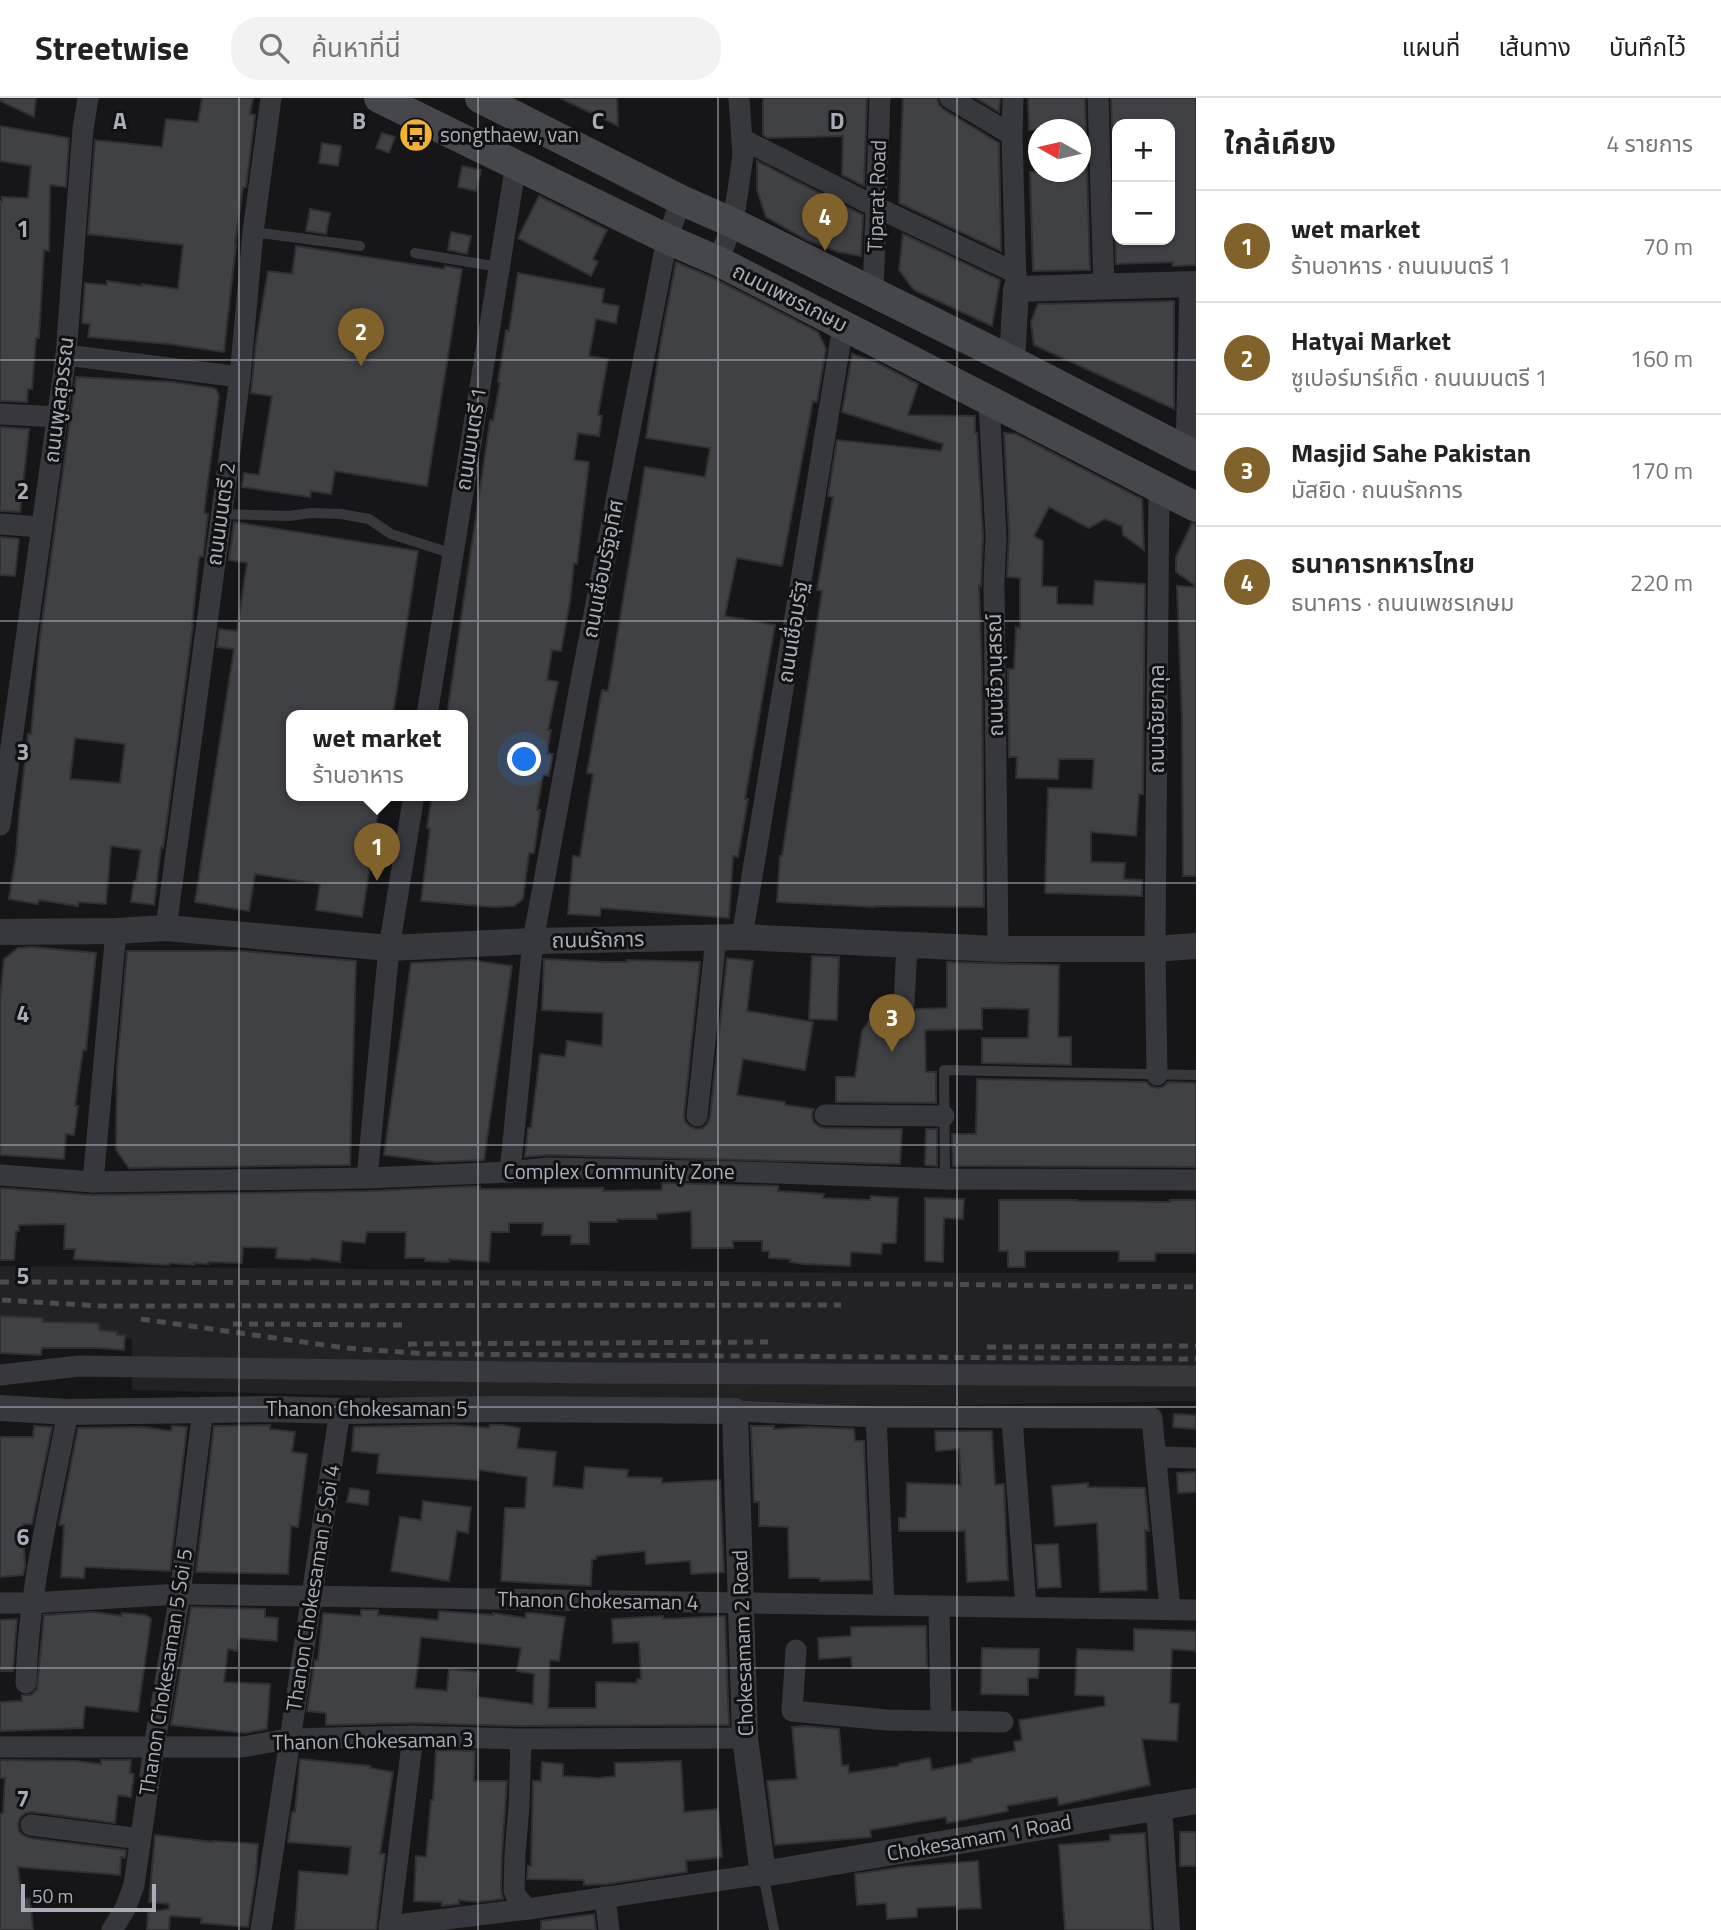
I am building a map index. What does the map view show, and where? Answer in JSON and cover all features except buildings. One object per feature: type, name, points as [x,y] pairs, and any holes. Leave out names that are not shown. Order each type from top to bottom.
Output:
[{"type":"main road","name":"ถนนเพชรเกษม","points":[[379,98],[667,239],[718,261],[1196,507]]},
{"type":"main road","name":"ถนนเพชรเกษม","points":[[480,98],[681,200],[1012,360],[1191,453]]},
{"type":"street","name":"ถนนพูลสุวรรณ","points":[[0,825],[66,355],[83,129],[88,98]]},
{"type":"street","name":"ถนนมนตรี 2","points":[[166,928],[240,377],[253,232],[271,98]]},
{"type":"street","points":[[718,261],[733,223],[743,156],[739,98]]},
{"type":"street","name":"Tiparat Road","points":[[873,293],[880,98]]},
{"type":"street","points":[[950,98],[1012,135]]},
{"type":"street","points":[[1012,360],[1016,281],[1013,98]]},
{"type":"street","points":[[1098,98],[1104,287]]},
{"type":"street","points":[[742,139],[876,206],[1016,281],[1104,287],[1193,284],[1191,453]]},
{"type":"street","name":"ถนนมนตรี 1","points":[[428,710],[516,164]]},
{"type":"street","name":"ถนนเชื่อมรัฐอุทิศ","points":[[510,1172],[533,941],[667,239],[681,200]]},
{"type":"street","name":"ถนนเชื่อมรัฐ","points":[[742,937],[843,326]]},
{"type":"street","points":[[66,355],[240,377]]},
{"type":"street","name":"ถนนชีวานุสรณ์","points":[[989,402],[996,536],[994,583],[998,949]]},
{"type":"street","points":[[0,414],[58,417]]},
{"type":"street","name":"ถนนฉัยยากุล","points":[[1157,1075],[1155,949],[1159,488]]},
{"type":"street","points":[[0,524],[41,527]]},
{"type":"street","points":[[367,1178],[389,948],[413,801]]},
{"type":"street","name":"ถนนรัถการ","points":[[0,932],[166,928],[389,948],[533,941],[742,937],[998,949],[1155,949],[1196,946]]},
{"type":"street","points":[[93,1182],[116,931]]},
{"type":"street","points":[[697,1116],[716,938]]},
{"type":"street","points":[[904,1004],[907,945]]},
{"type":"street","points":[[825,1115],[944,1116]]},
{"type":"street","name":"Complex Community Zone","points":[[0,1175],[93,1182],[367,1178],[561,1168],[945,1179],[1196,1180]]},
{"type":"street","points":[[0,1375],[79,1366],[592,1373],[1196,1376]]},
{"type":"street","name":"Thanon Chokesaman 5","points":[[0,1408],[68,1412],[203,1409],[735,1411]]},
{"type":"street","name":"Thanon Chokesaman 5 Soi 5","points":[[112,1930],[125,1909],[134,1885],[180,1594],[203,1409]]},
{"type":"street","name":"Thanon Chokesaman 5 Soi 4","points":[[261,1930],[340,1411]]},
{"type":"street","points":[[735,1411],[876,1417],[1152,1418],[1170,1609]]},
{"type":"street","name":"Chokesamam 2 Road","points":[[735,1411],[745,1738],[763,1874]]},
{"type":"street","points":[[26,1683],[31,1603],[68,1412]]},
{"type":"street","points":[[876,1417],[884,1605]]},
{"type":"street","points":[[1012,1419],[1026,1607]]},
{"type":"street","points":[[1157,1457],[1196,1458]]},
{"type":"street","name":"Thanon Chokesaman 4","points":[[0,1603],[180,1594],[1196,1610]]},
{"type":"street","points":[[939,1606],[941,1721]]},
{"type":"street","points":[[796,1650],[792,1711],[887,1720],[1003,1722]]},
{"type":"street","points":[[413,1736],[389,1928],[763,1874]]},
{"type":"street","name":"Thanon Chokesaman 3","points":[[0,1747],[242,1747],[289,1739],[413,1736],[521,1739],[745,1738]]},
{"type":"street","points":[[521,1739],[514,1890],[517,1898],[528,1909]]},
{"type":"street","name":"Chokesamam 1 Road","points":[[763,1874],[1196,1801]]},
{"type":"street","points":[[1159,1807],[1167,1930]]},
{"type":"street","points":[[32,1825],[140,1839]]},
{"type":"street","points":[[606,1897],[609,1930]]},
{"type":"lane","points":[[253,232],[359,246]]},
{"type":"lane","points":[[415,253],[499,267]]},
{"type":"lane","points":[[221,514],[341,514],[369,519],[391,534],[453,554]]},
{"type":"lane","points":[[945,1179],[944,1070],[1196,1075]]},
{"type":"lane","points":[[763,1874],[774,1930]]},
{"type":"shaded area","points":[[0,1266],[1196,1273],[1196,1401],[832,1407],[132,1390],[132,1339],[0,1329]]},
{"type":"railway","points":[[0,1282],[1196,1287]]},
{"type":"railway","points":[[2,1300],[101,1306],[841,1305]]},
{"type":"railway","points":[[141,1319],[346,1348],[428,1354],[1196,1359]]},
{"type":"railway","points":[[233,1324],[409,1325]]},
{"type":"railway","points":[[408,1344],[768,1342]]},
{"type":"railway","points":[[987,1347],[1196,1346]]},
{"type":"place","name":"songthaew, van","points":[[416,135]]},
{"type":"place","name":"ธนาคารทหารไทย","points":[[825,251]]},
{"type":"place","name":"Hatyai Market","points":[[361,366]]},
{"type":"place","name":"wet market","points":[[377,881]]},
{"type":"place","name":"Masjid Sahe Pakistan","points":[[892,1052]]}]
